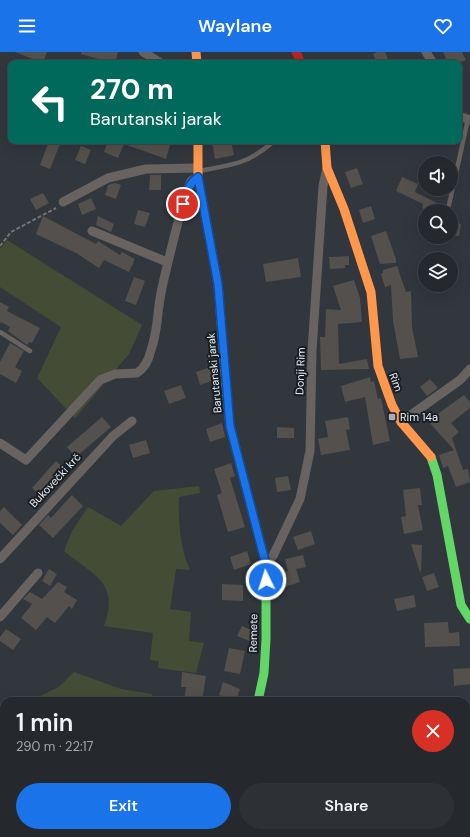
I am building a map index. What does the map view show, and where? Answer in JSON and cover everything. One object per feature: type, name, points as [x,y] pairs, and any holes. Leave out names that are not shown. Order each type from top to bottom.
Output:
[{"type":"street","points":[[143,52],[155,60]]},
{"type":"street","name":"Barutanski jarak","points":[[198,144],[198,172],[218,284],[230,426],[266,565]]},
{"type":"street","name":"Rim","points":[[325,144],[327,168],[344,209],[371,292],[378,366],[392,405],[401,422],[430,455],[437,475],[461,605],[470,619]]},
{"type":"street","name":"Donji Rim","points":[[266,565],[273,556],[300,499],[310,451],[312,351],[323,186],[327,168]]},
{"type":"street","points":[[64,202],[108,178],[146,169],[198,172]]},
{"type":"street","points":[[0,443],[26,460],[34,448],[58,426],[100,380],[115,374],[137,373],[143,367],[152,350],[158,327],[158,311],[167,262],[186,192],[198,172]]},
{"type":"street","points":[[92,231],[167,262]]},
{"type":"street","points":[[401,422],[460,380],[470,369]]},
{"type":"street","name":"Bukovečki krč","points":[[0,559],[108,441],[132,421]]},
{"type":"street","name":"Remete","points":[[259,697],[264,673],[266,646],[266,565]]},
{"type":"street","points":[[0,617],[38,573]]},
{"type":"lane","points":[[198,172],[243,162],[262,152],[271,144]]},
{"type":"lane","points":[[449,204],[459,144]]},
{"type":"lane","points":[[0,332],[30,350]]},
{"type":"path","points":[[0,246],[11,232],[59,207],[64,202]]},
{"type":"green space","points":[[7,240],[142,325],[129,354],[75,418],[37,378],[61,327],[0,287],[0,249]]},
{"type":"green space","points":[[199,486],[200,493],[179,497],[180,534],[184,553],[190,570],[176,569],[170,609],[191,612],[189,641],[204,643],[196,673],[158,668],[159,661],[150,660],[153,633],[104,626],[108,611],[109,599],[106,590],[101,581],[94,574],[64,551],[72,531],[88,507],[121,526],[154,491]]},
{"type":"green space","points":[[74,672],[121,689],[152,694],[152,697],[39,697],[60,686]]},
{"type":"building","points":[[15,52],[47,52],[44,60],[35,60]]},
{"type":"building","points":[[81,52],[118,52],[116,60],[102,60],[81,54]]},
{"type":"building","points":[[377,52],[385,52],[389,60],[376,60],[373,54]]},
{"type":"building","points":[[443,52],[462,52],[466,60],[462,62],[462,60],[447,60]]},
{"type":"building","points":[[48,144],[60,144],[50,169],[40,165]]},
{"type":"building","points":[[107,144],[124,144],[118,158],[104,152]]},
{"type":"building","points":[[124,144],[170,145],[166,159]]},
{"type":"building","points":[[212,144],[232,144],[234,155],[215,159]]},
{"type":"building","points":[[81,146],[91,150],[85,164],[75,160]]},
{"type":"building","points":[[357,168],[363,184],[351,188],[345,172]]},
{"type":"building","points":[[150,175],[161,175],[161,190],[149,190]]},
{"type":"building","points":[[402,177],[418,184],[415,192],[418,194],[418,196],[423,196],[439,204],[423,204],[396,191]]},
{"type":"building","points":[[115,183],[121,185],[116,199],[105,195],[108,185]]},
{"type":"building","points":[[43,193],[49,203],[36,210],[30,199]]},
{"type":"building","points":[[91,198],[96,209],[82,215],[78,204]]},
{"type":"building","points":[[371,206],[375,219],[363,223],[359,210]]},
{"type":"building","points":[[138,210],[150,213],[145,227],[134,224]]},
{"type":"building","points":[[43,216],[96,244],[98,241],[120,255],[122,252],[135,259],[129,272],[104,260],[99,268],[76,253],[36,234]]},
{"type":"building","points":[[98,216],[114,224],[111,232],[96,225]]},
{"type":"building","points":[[458,223],[461,224],[458,236]]},
{"type":"building","points":[[386,231],[396,263],[380,264],[371,236]]},
{"type":"building","points":[[349,256],[349,265],[345,265],[345,268],[330,269],[329,257]]},
{"type":"building","points":[[298,258],[301,277],[266,282],[263,264]]},
{"type":"building","points":[[397,266],[406,292],[411,291],[412,327],[418,357],[400,359],[393,321],[391,285],[385,287],[381,274],[383,273],[383,270]]},
{"type":"building","points":[[134,277],[145,281],[136,305],[125,301]]},
{"type":"building","points":[[354,280],[360,298],[362,322],[338,324],[339,364],[367,359],[369,369],[321,370],[320,337],[325,337],[326,309],[341,310],[333,286]]},
{"type":"building","points":[[0,302],[9,307],[7,311],[40,328],[32,343],[29,342],[27,345],[8,331],[10,327],[1,322],[0,324]]},
{"type":"building","points":[[10,343],[24,351],[15,367],[22,371],[16,383],[0,374],[0,362]]},
{"type":"building","points":[[213,366],[217,379],[200,385],[196,372]]},
{"type":"building","points":[[370,377],[371,382],[374,381],[378,399],[381,398],[390,441],[373,445],[365,397],[345,402],[341,386]]},
{"type":"building","points":[[430,379],[438,388],[427,396],[420,387]]},
{"type":"building","points":[[181,385],[186,398],[169,404],[164,391]]},
{"type":"building","points":[[464,395],[470,402],[470,408],[451,423],[459,432],[452,438],[463,470],[468,469],[470,482],[456,487],[448,466],[443,468],[439,455],[454,450],[428,421]]},
{"type":"building","points":[[102,417],[111,427],[76,457],[67,447]]},
{"type":"building","points":[[348,417],[350,429],[346,430],[350,450],[321,455],[318,439],[328,437],[325,421]]},
{"type":"building","points":[[222,423],[225,437],[210,442],[206,429]]},
{"type":"building","points":[[277,427],[294,428],[294,438],[277,438]]},
{"type":"building","points":[[146,440],[150,453],[133,458],[129,445]]},
{"type":"building","points":[[56,461],[66,470],[42,497],[32,488]]},
{"type":"building","points":[[231,463],[235,476],[230,478],[245,527],[228,532],[217,495],[222,493],[214,469]]},
{"type":"building","points":[[288,476],[291,490],[277,492],[275,478]]},
{"type":"building","points":[[420,488],[422,505],[418,505],[423,530],[404,534],[401,517],[406,516],[403,490]]},
{"type":"building","points":[[72,495],[83,506],[53,538],[39,525],[48,515],[51,518]]},
{"type":"building","points":[[4,507],[22,525],[13,535],[0,523],[0,511]]},
{"type":"building","points":[[311,531],[315,544],[298,550],[293,537]]},
{"type":"building","points":[[411,544],[422,545],[421,572],[420,572]]},
{"type":"building","points":[[247,551],[251,564],[234,570],[230,557]]},
{"type":"building","points":[[303,555],[306,567],[296,569],[300,582],[282,588],[278,575],[288,571],[285,559]]},
{"type":"building","points":[[49,569],[57,574],[50,586],[42,581]]},
{"type":"building","points":[[434,573],[439,587],[427,591],[422,577]]},
{"type":"building","points":[[58,582],[67,587],[64,592],[77,600],[72,609],[69,606],[55,623],[47,617],[36,630],[21,618],[32,604],[23,599],[30,592],[42,599]]},
{"type":"building","points":[[222,584],[243,585],[243,601],[222,600]]},
{"type":"building","points":[[414,595],[416,607],[397,611],[394,599]]},
{"type":"building","points":[[448,622],[449,633],[459,632],[460,646],[425,647],[424,623]]},
{"type":"building","points":[[242,626],[256,632],[252,642],[237,636]]},
{"type":"building","points":[[6,629],[21,639],[13,650],[0,641],[0,637]]},
{"type":"building","points":[[229,648],[245,651],[240,674],[224,671]]},
{"type":"building","points":[[470,668],[470,684],[454,686],[453,669]]},
{"type":"building","points":[[182,672],[206,676],[203,697],[185,697],[186,687],[181,687]]},
{"type":"building","points":[[223,682],[240,689],[237,697],[225,697],[219,695]]},
{"type":"traffic: fast","points":[[226,384],[230,426],[266,565],[266,639],[264,673],[259,697]]},
{"type":"traffic: fast","points":[[431,457],[437,475],[461,605],[470,619]]},
{"type":"traffic: slow","points":[[196,52],[197,60]]},
{"type":"traffic: slow","points":[[198,144],[198,177],[218,284],[226,384]]},
{"type":"traffic: slow","points":[[325,144],[327,168],[344,209],[371,292],[378,366],[392,405],[401,422],[431,457]]},
{"type":"traffic: jam","points":[[296,52],[300,60]]},
{"type":"place","name":"Rim 14a","points":[[392,417]]},
{"type":"route","points":[[183,204],[186,192],[192,181],[198,177],[218,284],[230,426],[266,565],[266,580]]}]
